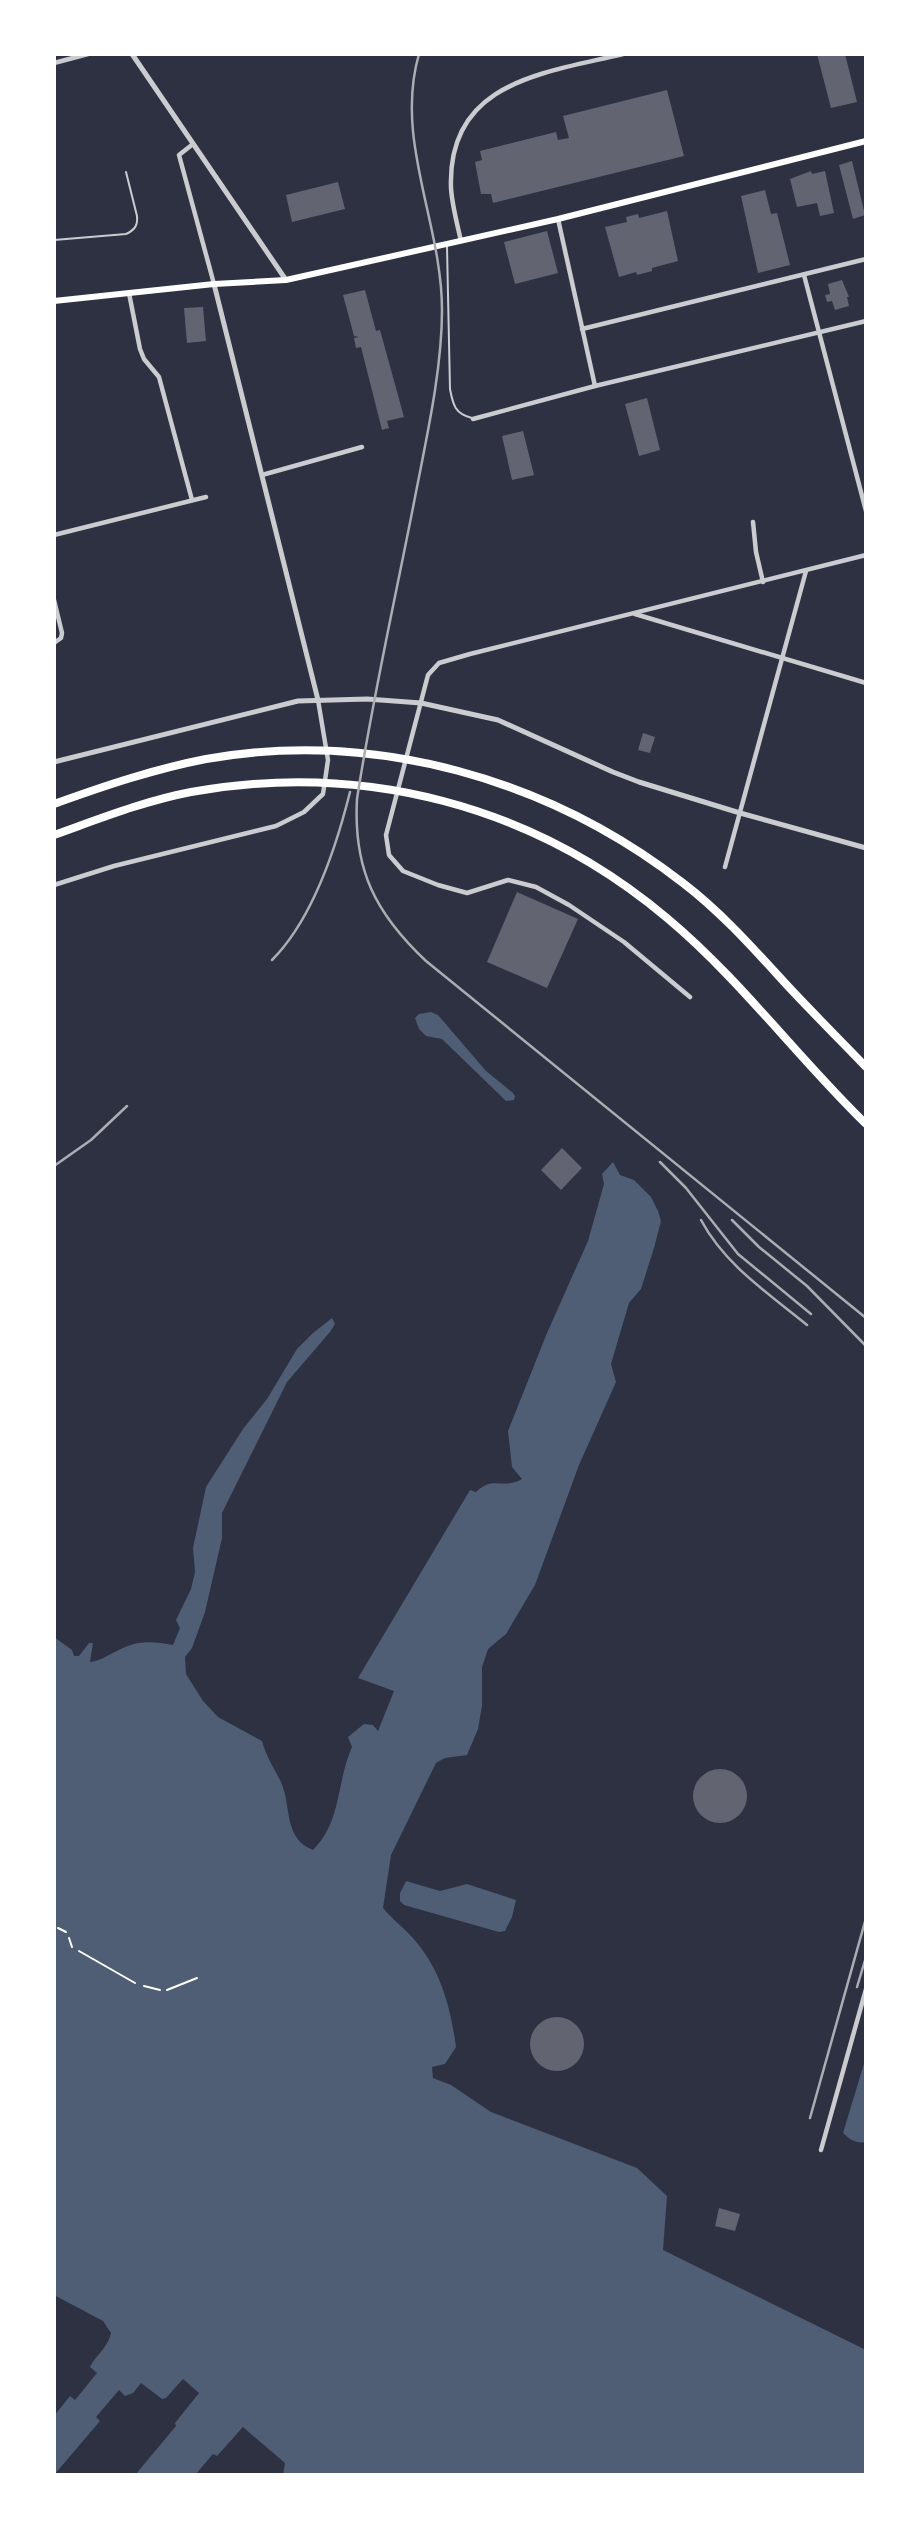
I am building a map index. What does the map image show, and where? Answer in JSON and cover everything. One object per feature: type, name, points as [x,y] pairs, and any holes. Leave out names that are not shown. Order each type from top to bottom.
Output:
[{"type":"highway","points":[[54,804],[117,781],[208,759],[253,754],[346,752],[440,765],[545,800],[597,825],[656,863],[685,884],[719,915],[866,1067]]},
{"type":"highway","points":[[54,835],[158,800],[234,786],[287,781],[335,782],[443,800],[493,815],[568,849],[628,886],[685,934],[866,1124]]},
{"type":"main road","points":[[54,301],[214,284],[286,280],[558,219],[866,141]]},
{"type":"street","points":[[54,63],[88,54]]},
{"type":"street","points":[[132,54],[286,280]]},
{"type":"street","points":[[461,241],[451,190],[453,159],[463,130],[481,106],[503,88],[520,80],[624,54]]},
{"type":"street","points":[[54,885],[114,866],[288,822],[309,808],[323,794],[328,760],[318,700],[179,155],[193,144]]},
{"type":"street","points":[[558,219],[595,386]]},
{"type":"street","points":[[582,329],[866,259]]},
{"type":"street","points":[[804,275],[866,511]]},
{"type":"street","points":[[129,293],[140,349],[159,377],[192,500]]},
{"type":"street","points":[[473,419],[595,386],[866,321]]},
{"type":"street","points":[[262,475],[362,447]]},
{"type":"street","points":[[54,535],[206,497]]},
{"type":"street","points":[[753,522],[763,582]]},
{"type":"street","points":[[690,997],[624,942],[569,905],[536,887],[508,880],[467,893],[403,871],[389,855],[386,835],[428,675],[439,663],[866,555]]},
{"type":"street","points":[[725,867],[807,570]]},
{"type":"street","points":[[54,600],[62,633],[61,638],[54,643]]},
{"type":"street","points":[[634,614],[866,684]]},
{"type":"street","points":[[54,762],[298,701],[376,699],[421,703],[498,720],[613,772],[740,813],[866,848]]},
{"type":"street","points":[[821,2150],[866,1989]]},
{"type":"lane","points":[[54,240],[132,232],[138,222],[126,172]]},
{"type":"lane","points":[[447,244],[450,389],[454,409],[473,419]]},
{"type":"path","points":[[58,1928],[66,1933]]},
{"type":"path","points":[[69,1938],[72,1947]]},
{"type":"path","points":[[79,1951],[135,1983]]},
{"type":"path","points":[[167,1990],[197,1978]]},
{"type":"path","points":[[144,1986],[160,1990]]},
{"type":"water","points":[[431,1012],[438,1015],[486,1071],[513,1093],[514,1100],[506,1101],[442,1039],[426,1036],[419,1029],[415,1018],[419,1014]]},
{"type":"water","points":[[613,1162],[620,1175],[634,1180],[651,1197],[661,1221],[641,1289],[629,1303],[611,1364],[616,1382],[579,1465],[535,1585],[506,1634],[488,1649],[482,1667],[482,1706],[478,1729],[467,1755],[445,1758],[436,1763],[391,1855],[383,1908],[414,1939],[426,1956],[439,1980],[448,2006],[456,2047],[445,2064],[432,2067],[433,2078],[451,2085],[491,2112],[637,2168],[667,2196],[663,2250],[866,2350],[866,2475],[283,2475],[285,2463],[243,2427],[217,2456],[213,2454],[195,2475],[135,2475],[176,2426],[175,2423],[199,2393],[183,2379],[162,2399],[141,2383],[133,2393],[125,2396],[119,2390],[96,2417],[100,2421],[54,2475],[54,2416],[70,2396],[75,2400],[97,2373],[90,2367],[111,2333],[103,2321],[54,2295],[54,1637],[72,1650],[74,1656],[79,1656],[89,1643],[93,1643],[90,1662],[138,1643],[173,1645],[180,1628],[176,1620],[191,1589],[195,1572],[193,1548],[206,1487],[243,1429],[267,1399],[297,1349],[332,1318],[335,1324],[330,1332],[287,1382],[222,1513],[222,1538],[205,1612],[192,1648],[185,1657],[186,1674],[203,1701],[218,1717],[262,1741],[281,1782],[293,1830],[303,1845],[313,1850],[329,1827],[334,1814],[352,1747],[348,1737],[364,1724],[373,1725],[378,1731],[394,1691],[358,1678],[470,1490],[476,1492],[488,1484],[510,1483],[522,1479],[512,1467],[508,1431],[588,1241],[604,1184],[602,1174]]},
{"type":"water","points":[[406,1881],[440,1891],[467,1884],[516,1900],[512,1917],[505,1931],[499,1932],[404,1905],[400,1901],[400,1893]]},
{"type":"water","points":[[866,2057],[866,2142],[859,2142],[843,2133]]},
{"type":"building","points":[[817,54],[845,54],[857,102],[831,108]]},
{"type":"building","points":[[667,90],[684,156],[493,203],[491,194],[481,194],[475,162],[482,160],[480,151],[556,132],[558,140],[569,138],[563,116]]},
{"type":"building","points":[[852,161],[865,215],[853,219],[839,165]]},
{"type":"building","points":[[811,171],[812,174],[825,171],[834,213],[820,216],[817,203],[797,207],[790,179]]},
{"type":"building","points":[[338,182],[345,209],[292,222],[286,195]]},
{"type":"building","points":[[765,190],[771,214],[777,213],[790,265],[758,273],[741,196]]},
{"type":"building","points":[[667,211],[678,261],[652,268],[652,271],[619,277],[605,227],[627,222],[626,217],[638,214],[639,218]]},
{"type":"building","points":[[547,231],[558,273],[515,284],[504,242]]},
{"type":"building","points":[[842,280],[849,297],[849,306],[835,310],[832,301],[827,302],[825,295],[830,294],[828,284]]},
{"type":"building","points":[[365,290],[376,331],[380,330],[404,417],[387,421],[389,428],[382,430],[361,347],[356,348],[354,338],[359,337],[354,336],[343,295]]},
{"type":"building","points":[[203,307],[206,341],[187,343],[184,308]]},
{"type":"building","points":[[647,398],[660,450],[639,456],[625,404]]},
{"type":"building","points":[[523,431],[534,475],[512,480],[502,436]]},
{"type":"building","points":[[643,733],[655,737],[650,753],[638,750]]},
{"type":"building","points":[[517,892],[578,919],[547,988],[487,962]]},
{"type":"building","points":[[562,1148],[582,1168],[561,1190],[541,1170]]},
{"type":"building","points":[[720,1769],[739,1777],[747,1796],[739,1815],[720,1823],[701,1815],[693,1796],[701,1777]]},
{"type":"building","points":[[557,2017],[576,2025],[584,2044],[576,2063],[557,2071],[538,2063],[530,2044],[538,2025]]},
{"type":"building","points":[[719,2208],[740,2214],[735,2231],[715,2226]]},
{"type":"railway","points":[[419,54],[413,86],[412,118],[415,150],[440,278],[441,332],[430,421],[357,799],[359,848],[371,889],[394,926],[426,961],[866,1318]]},
{"type":"railway","points":[[272,960],[287,943],[311,904],[330,859],[350,792]]},
{"type":"railway","points":[[54,1166],[91,1140],[127,1106]]},
{"type":"railway","points":[[660,1162],[686,1188],[738,1254],[811,1314]]},
{"type":"railway","points":[[701,1220],[735,1265],[807,1325]]},
{"type":"railway","points":[[732,1220],[759,1247],[807,1286],[866,1346]]},
{"type":"railway","points":[[810,2118],[866,1918]]},
{"type":"railway","points":[[857,1987],[866,1957]]}]
